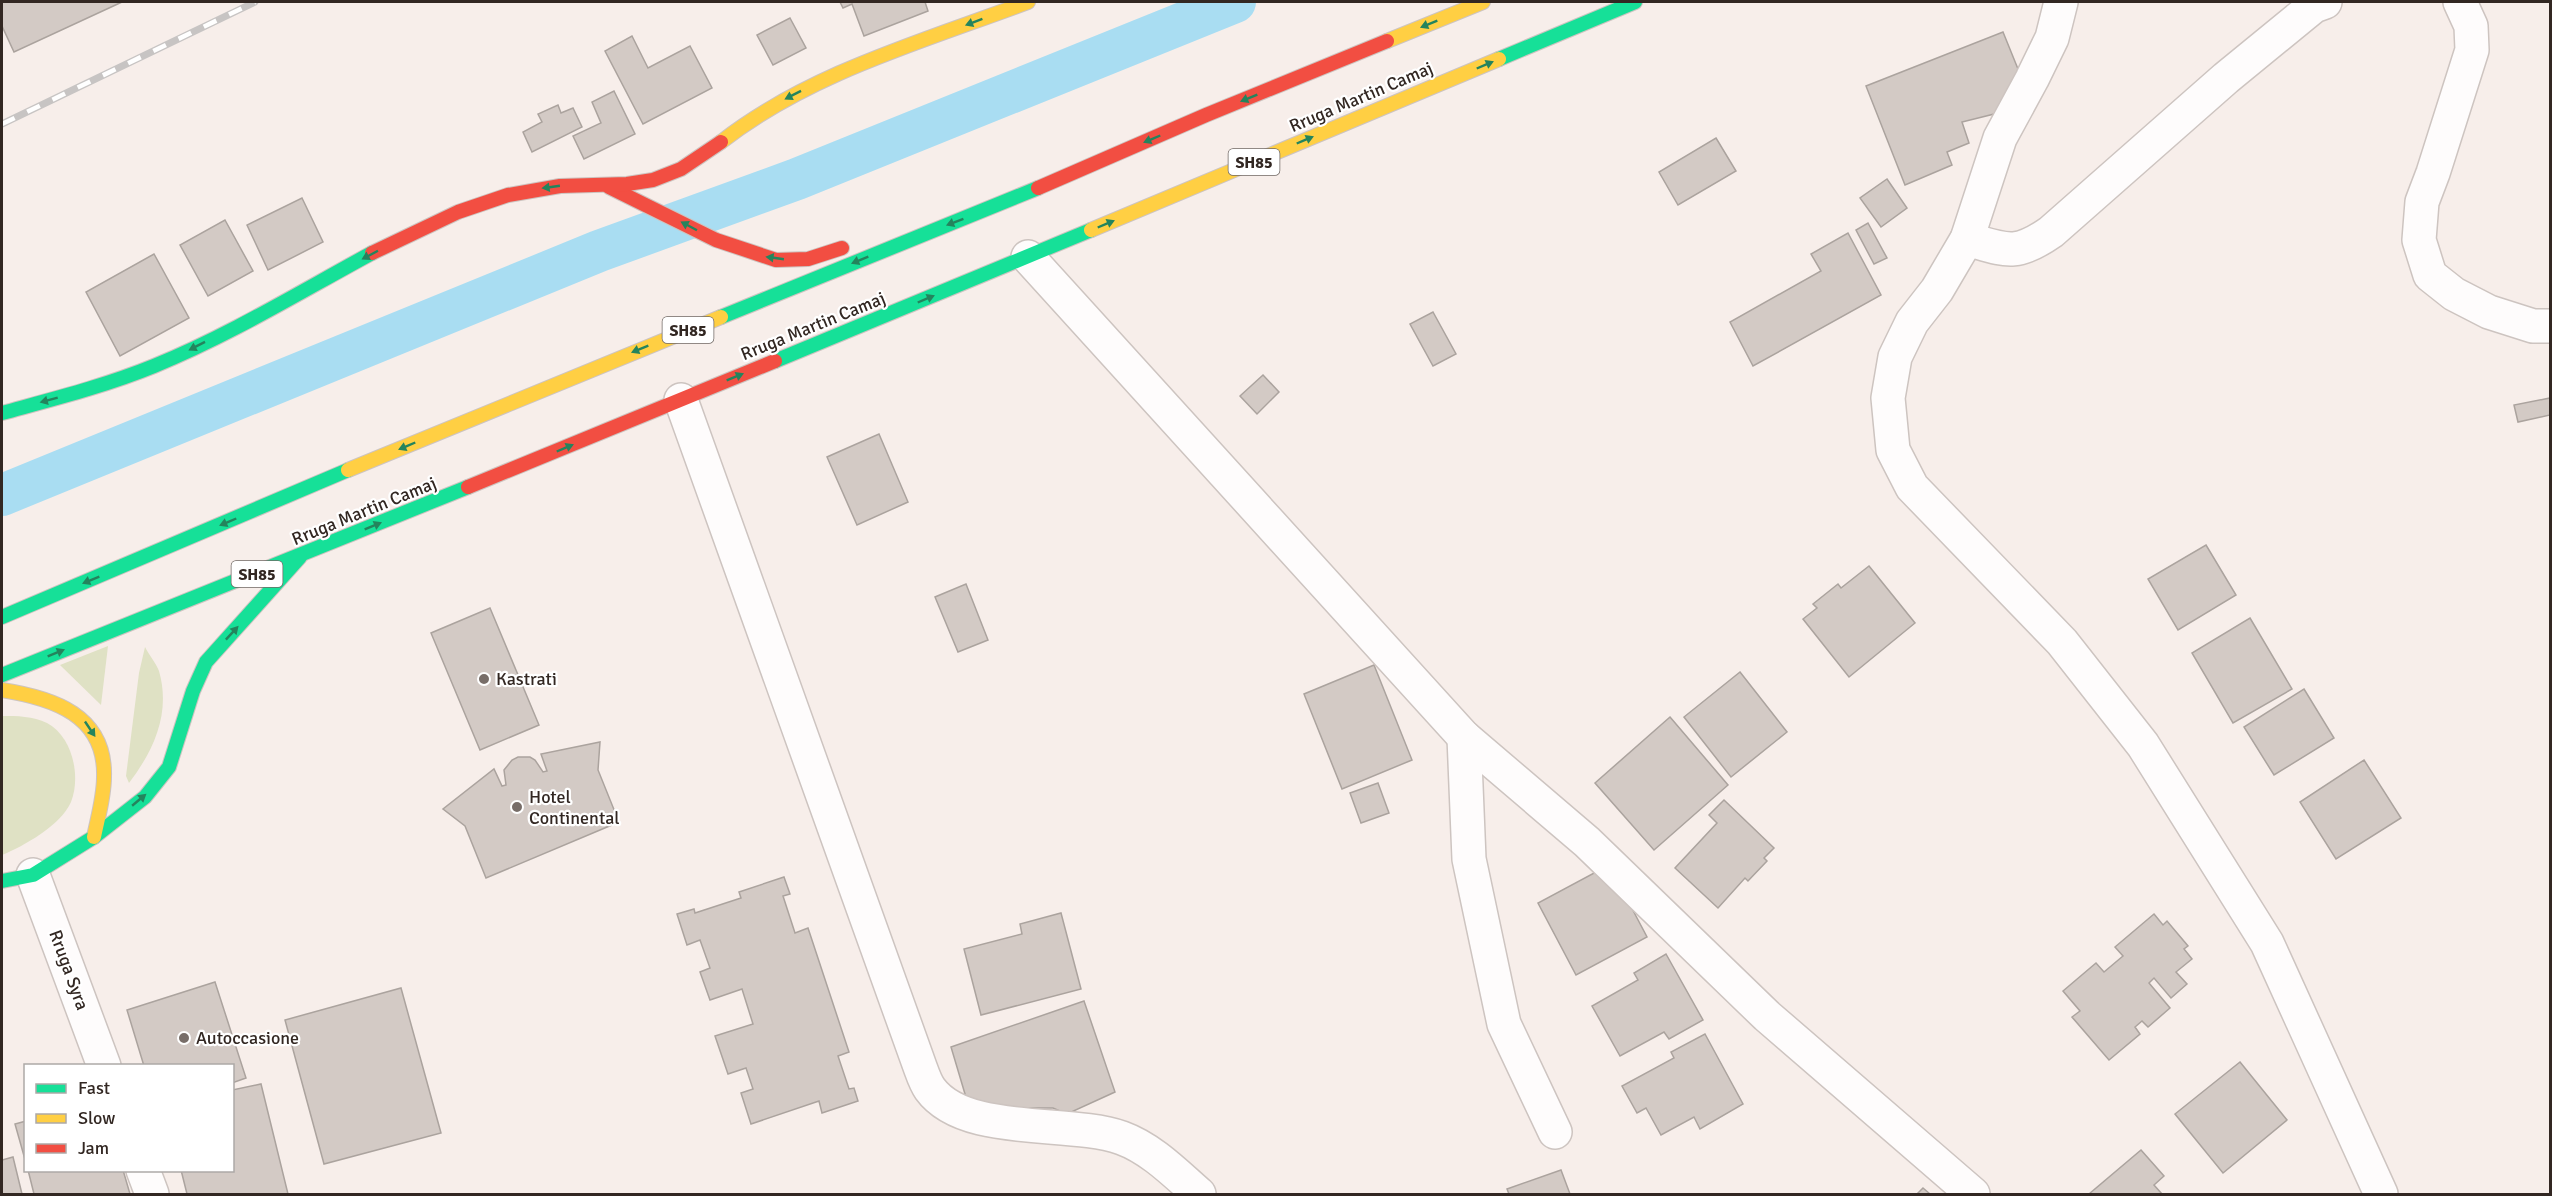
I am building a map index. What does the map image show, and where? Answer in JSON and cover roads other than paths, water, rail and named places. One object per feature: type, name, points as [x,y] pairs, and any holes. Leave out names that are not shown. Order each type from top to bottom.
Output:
[{"type":"main road","points":[[2,413],[98,387],[172,358],[412,232],[505,194],[560,186],[609,187],[664,177],[686,167],[765,109],[824,79],[1028,2]]},
{"type":"main road","name":"SH85","points":[[2,617],[461,422],[996,206],[1206,115],[1483,2]]},
{"type":"main road","name":"Rruga Martin Camaj","points":[[2,675],[300,557],[1028,257],[1635,2]]},
{"type":"main road","points":[[609,187],[662,211],[716,240],[776,260],[808,259],[856,242]]},
{"type":"main road","points":[[878,239],[914,238]]},
{"type":"main road","points":[[2,881],[33,875],[94,837],[145,796],[169,767],[193,691],[206,662],[300,557]]},
{"type":"main road","points":[[2,690],[34,695],[60,703],[83,719],[96,738],[104,760],[102,791],[94,837]]},
{"type":"street","points":[[2061,2],[2052,38],[2000,138],[1967,239],[1937,290],[1912,322],[1895,357],[1888,398],[1893,450],[1912,487],[2062,642],[2142,744],[2267,943],[2381,1194]]},
{"type":"street","points":[[1967,239],[2008,251],[2030,246],[2051,232],[2226,78],[2314,6],[2325,2]]},
{"type":"street","points":[[2460,2],[2471,26],[2472,50],[2422,202],[2419,240],[2430,275],[2454,294],[2488,312],[2533,326],[2550,326]]},
{"type":"street","points":[[1028,257],[1464,737],[1587,842],[1767,1016],[1973,1194]]},
{"type":"street","points":[[681,400],[930,1090],[952,1108],[984,1120],[1085,1130],[1122,1138],[1155,1156],[1199,1194]]},
{"type":"street","points":[[1464,737],[1469,859],[1504,1024],[1555,1132]]},
{"type":"street","name":"Rruga Syra","points":[[33,875],[104,1064]]},
{"type":"street","points":[[144,1172],[152,1194]]},
{"type":"waterway","points":[[2,495],[599,251],[797,179],[1235,2]]},
{"type":"railway","points":[[2,124],[255,2]]},
{"type":"place","name":"Kastrati","points":[[484,679]]},
{"type":"place","name":"Hotel Continental","points":[[517,807]]},
{"type":"place","name":"Autoccasione","points":[[184,1038]]}]
